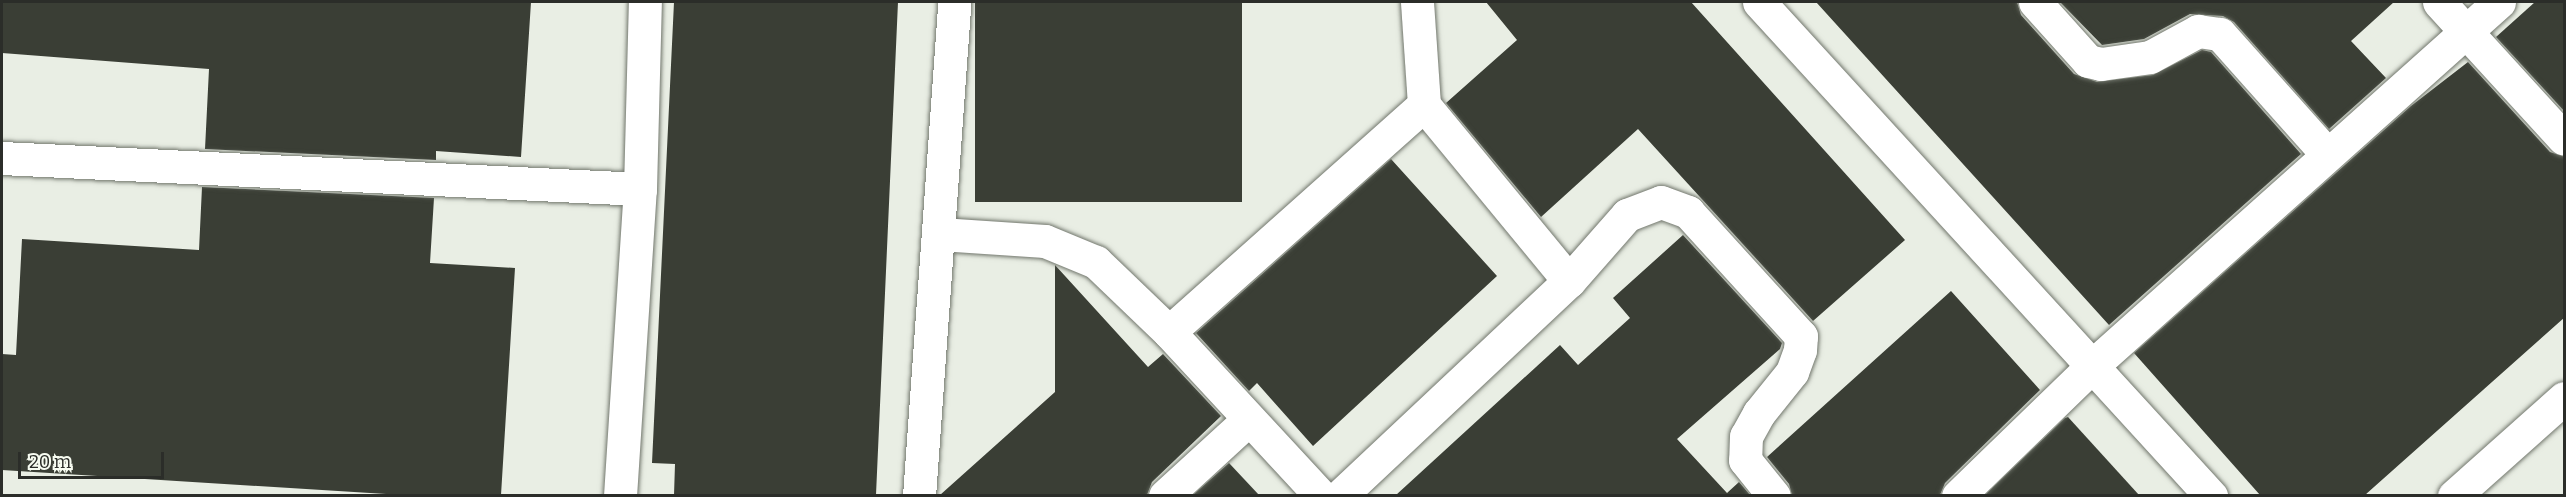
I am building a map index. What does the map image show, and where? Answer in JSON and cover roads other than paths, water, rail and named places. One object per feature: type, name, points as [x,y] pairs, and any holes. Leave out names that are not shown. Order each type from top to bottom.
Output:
[{"type":"street","points":[[620,495],[640,189],[645,2]]},
{"type":"street","points":[[920,495],[940,234],[954,2]]},
{"type":"street","points":[[1417,2],[1424,105],[1569,281]]},
{"type":"street","points":[[1759,2],[2211,495]]},
{"type":"street","points":[[2035,2],[2088,61],[2101,64],[2150,57],[2198,31],[2220,34],[2327,154]]},
{"type":"street","points":[[2439,2],[2565,139]]},
{"type":"street","points":[[1958,495],[2092,366],[2499,2]]},
{"type":"street","points":[[1169,332],[1424,105]]},
{"type":"street","points":[[2,158],[640,189]]},
{"type":"street","points":[[1340,495],[1569,281],[1627,215],[1661,202],[1688,212],[1801,336],[1792,372],[1759,412],[1746,436],[1745,460],[1774,495]]},
{"type":"street","points":[[940,234],[1045,241],[1070,249],[1096,262],[1118,279],[1248,420],[1321,495]]},
{"type":"street","points":[[2454,495],[2565,398]]},
{"type":"street","points":[[1165,495],[1248,420]]}]
